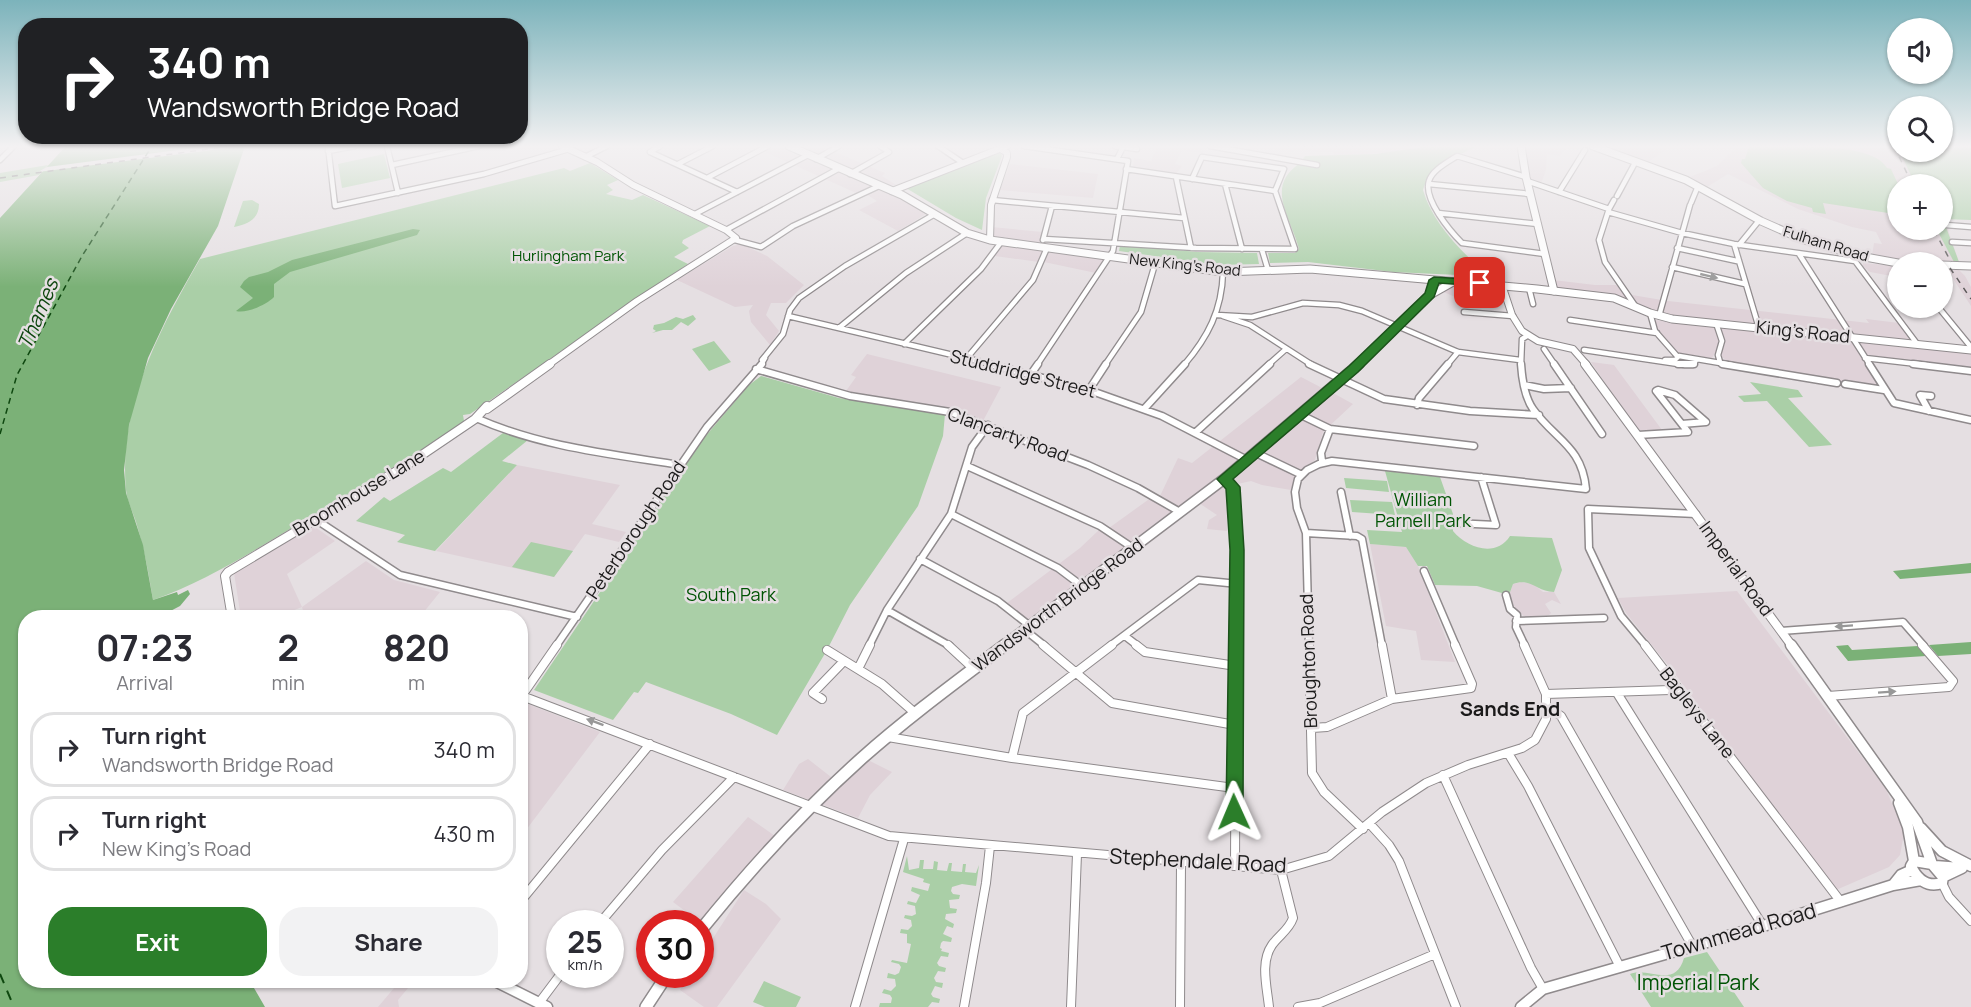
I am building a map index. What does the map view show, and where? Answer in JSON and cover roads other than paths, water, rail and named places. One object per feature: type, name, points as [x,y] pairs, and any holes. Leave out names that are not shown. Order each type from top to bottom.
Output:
[{"type":"main road","name":"New King's Road","points":[[896,193],[968,233],[990,240],[1044,245],[1155,264],[1223,272],[1310,269],[1502,285],[1614,298],[1636,307]]},
{"type":"main road","name":"Fulham Road","points":[[1710,193],[1739,210],[1804,240],[1887,261]]},
{"type":"main road","points":[[1530,194],[1554,291]]},
{"type":"main road","points":[[1953,265],[1971,266]]},
{"type":"main road","points":[[1411,279],[1422,283],[1430,294]]},
{"type":"main road","points":[[1430,294],[1434,280]]},
{"type":"main road","points":[[1430,294],[1455,281]]},
{"type":"main road","name":"Wandsworth Bridge Road","points":[[714,914],[732,891],[813,805],[915,713],[1256,453],[1341,381],[1430,294]]},
{"type":"main road","name":"King's Road","points":[[1636,307],[1659,316],[1971,349]]},
{"type":"main road","points":[[646,1007],[658,988]]},
{"type":"street","points":[[333,193],[335,206],[398,193]]},
{"type":"street","points":[[650,193],[726,230],[736,237],[735,240],[761,248],[793,226],[864,193]]},
{"type":"street","points":[[695,214],[735,193]]},
{"type":"street","points":[[726,230],[794,193]]},
{"type":"street","points":[[990,240],[989,219],[994,193]]},
{"type":"street","points":[[1031,374],[1110,257],[1115,242],[1123,193]]},
{"type":"street","points":[[1179,193],[1191,248]]},
{"type":"street","points":[[1227,193],[1242,249]]},
{"type":"street","points":[[1044,245],[1115,242],[1191,248],[1295,249],[1276,193]]},
{"type":"street","points":[[1431,193],[1438,213],[1463,244],[1545,254]]},
{"type":"street","points":[[1520,193],[1530,194]]},
{"type":"street","points":[[1562,193],[1682,233],[1736,245],[1856,261],[1918,345]]},
{"type":"street","points":[[1619,193],[1608,210],[1599,240],[1605,262],[1636,307]]},
{"type":"street","points":[[1659,316],[1695,193]]},
{"type":"street","points":[[992,200],[1184,218]]},
{"type":"street","points":[[966,359],[1033,280],[1044,245],[1052,206]]},
{"type":"street","points":[[1438,213],[1538,224]]},
{"type":"street","name":"Peterborough Road","points":[[528,687],[707,427],[783,334],[788,316],[799,298],[822,280],[935,214]]},
{"type":"street","points":[[1757,222],[1736,245],[1737,261],[1759,328]]},
{"type":"street","points":[[1953,226],[1971,227]]},
{"type":"street","points":[[840,327],[906,273],[968,233]]},
{"type":"street","name":"Broomhouse Lane","points":[[231,610],[225,576],[228,572],[436,447],[637,301],[735,240]]},
{"type":"street","points":[[904,344],[981,269],[1002,241]]},
{"type":"street","points":[[1952,242],[1971,243]]},
{"type":"street","points":[[1677,248],[1737,261]]},
{"type":"street","points":[[1262,250],[1268,270]]},
{"type":"street","points":[[1799,254],[1894,403],[1971,420]]},
{"type":"street","points":[[1089,390],[1141,312],[1155,264]]},
{"type":"street","points":[[1672,267],[1745,284]]},
{"type":"street","points":[[1145,408],[1190,357],[1220,315],[1223,272]]},
{"type":"street","points":[[1502,285],[1518,328],[1527,336],[1545,344],[1575,350],[1677,360],[1693,365],[1696,360],[1720,362],[1838,383]]},
{"type":"street","points":[[1529,288],[1533,304]]},
{"type":"street","points":[[1220,315],[1252,317],[1292,304],[1317,302],[1362,311],[1458,352],[1520,360]]},
{"type":"street","points":[[1464,312],[1513,316]]},
{"type":"street","points":[[1650,313],[1650,322],[1677,360]]},
{"type":"street","points":[[1220,315],[1250,325],[1341,381],[1384,399],[1417,405],[1539,416]]},
{"type":"street","name":"Studdridge Street","points":[[788,316],[1089,390],[1145,408],[1247,460]]},
{"type":"street","points":[[1250,325],[1252,317]]},
{"type":"street","points":[[1947,318],[1971,349]]},
{"type":"street","points":[[1570,320],[1657,333]]},
{"type":"street","points":[[1716,323],[1722,341],[1718,355],[1720,362]]},
{"type":"street","points":[[1256,453],[1302,475],[1315,464],[1322,462],[1481,477],[1584,490],[1586,480],[1579,459],[1560,435],[1532,408],[1524,385],[1520,360],[1521,340],[1527,336]]},
{"type":"street","points":[[1196,432],[1286,349]]},
{"type":"street","points":[[1544,350],[1602,434]]},
{"type":"street","name":"Imperial Road","points":[[1575,350],[1782,631],[1917,822],[1934,865]]},
{"type":"street","points":[[1417,405],[1419,398],[1458,352]]},
{"type":"street","points":[[1865,358],[1971,371]]},
{"type":"street","name":"Clancarty Road","points":[[757,368],[850,396],[939,410],[988,425],[1088,465],[1138,488],[1180,512]]},
{"type":"street","points":[[1845,384],[1884,390]]},
{"type":"street","points":[[1524,385],[1544,389],[1571,388]]},
{"type":"street","points":[[1638,435],[1688,432],[1656,391],[1675,395],[1706,422],[1682,424]]},
{"type":"street","points":[[1929,411],[1920,395],[1931,396]]},
{"type":"street","points":[[1301,415],[1330,429],[1474,446]]},
{"type":"street","points":[[476,418],[501,429],[562,444],[680,465]]},
{"type":"street","points":[[858,669],[887,610],[951,513],[974,441],[988,425]]},
{"type":"street","points":[[1322,462],[1321,453],[1330,429]]},
{"type":"street","points":[[967,466],[1100,526],[1133,548]]},
{"type":"street","name":"Broughton Road","points":[[1302,475],[1295,491],[1306,533],[1314,778],[1324,792],[1389,844],[1399,861],[1456,1007]]},
{"type":"street","points":[[1454,523],[1496,525],[1481,477]]},
{"type":"street","points":[[1224,479],[1233,487],[1238,584],[1234,788],[1235,866]]},
{"type":"street","points":[[1341,492],[1354,536]]},
{"type":"street","name":"Bagleys Lane","points":[[1696,514],[1588,509],[1589,548],[1621,616],[1678,687],[1841,902]]},
{"type":"street","points":[[951,513],[1058,568],[1082,586]]},
{"type":"street","points":[[315,519],[400,575],[577,617]]},
{"type":"street","points":[[1306,533],[1354,536],[1362,539],[1392,699]]},
{"type":"street","points":[[920,559],[998,601],[1075,673],[1112,703],[1235,725]]},
{"type":"street","points":[[1312,728],[1327,727],[1392,699],[1471,688],[1472,684],[1424,571]]},
{"type":"street","points":[[1012,758],[1023,713],[1194,582],[1198,580],[1238,584]]},
{"type":"street","name":"Stephendale Road","points":[[528,700],[813,805],[889,836],[1281,870],[1329,856],[1405,795],[1443,775],[1508,753],[1535,740],[1546,719],[1548,707],[1546,694],[1516,627],[1516,615],[1510,609],[1506,595]]},
{"type":"street","points":[[887,610],[945,644],[974,669]]},
{"type":"street","points":[[1516,621],[1604,618]]},
{"type":"street","points":[[1782,631],[1903,622],[1953,681],[1949,687],[1828,696]]},
{"type":"street","points":[[1125,636],[1145,652],[1236,666]]},
{"type":"street","points":[[827,650],[882,684],[915,713]]},
{"type":"street","points":[[822,699],[813,693],[844,661]]},
{"type":"street","points":[[1546,694],[1670,690]]},
{"type":"street","points":[[1617,693],[1763,926]]},
{"type":"street","points":[[1548,707],[1561,716],[1693,947]]},
{"type":"street","points":[[888,737],[1012,758],[1234,788]]},
{"type":"street","points":[[528,892],[650,744]]},
{"type":"street","points":[[1508,753],[1528,786],[1620,967]]},
{"type":"street","points":[[1443,775],[1531,968],[1543,989]]},
{"type":"street","points":[[611,910],[662,850],[734,777]]},
{"type":"street","name":"Imperial Road","points":[[1894,790],[1908,827],[1913,865]]},
{"type":"street","points":[[1917,822],[1942,851],[1966,867]]},
{"type":"street","points":[[855,1007],[904,839]]},
{"type":"street","points":[[964,1007],[986,883],[990,846]]},
{"type":"street","points":[[1071,1007],[1077,854]]},
{"type":"street","points":[[1966,867],[1934,865],[1922,860],[1913,865],[1925,882],[1949,897],[1971,921]]},
{"type":"street","points":[[1180,1007],[1181,863]]},
{"type":"street","name":"Townmead Road","points":[[1893,885],[1913,865]]},
{"type":"street","points":[[1934,865],[1949,897]]},
{"type":"street","name":"Townmead Road","points":[[1521,1007],[1543,989],[1693,947],[1893,885],[1925,882],[1937,885],[1966,867]]},
{"type":"street","points":[[1269,1007],[1266,958],[1273,944],[1291,925],[1293,918],[1281,870]]},
{"type":"street","points":[[1298,1007],[1320,1003],[1435,954]]},
{"type":"street","points":[[509,988],[543,1005],[553,988]]},
{"type":"water","name":"Thames","points":[[23,193],[229,193],[218,226],[171,309],[148,358],[129,425],[124,470],[126,493],[143,545],[153,600],[177,592],[178,595],[188,590],[190,594],[180,606],[172,610],[18,610],[18,988],[254,988],[265,1007],[0,1007],[0,218]]},
{"type":"water","points":[[413,229],[420,230],[417,235],[290,272],[274,284],[274,297],[270,300],[250,310],[236,311],[253,298],[240,287],[249,277],[268,272],[292,260]]},
{"type":"water","points":[[1971,563],[1971,573],[1900,579],[1893,571]]},
{"type":"water","points":[[1971,642],[1971,654],[1938,656],[1929,645]]},
{"type":"water","points":[[1848,645],[1852,650],[1918,646],[1926,656],[1848,661],[1836,646]]},
{"type":"railway","points":[[1939,240],[1946,252]]},
{"type":"railway","points":[[1953,272],[1971,299]]},
{"type":"district","name":"Sands End","points":[[1510,709]]},
{"type":"park label","name":"Hurlingham Park","points":[[568,256]]},
{"type":"park label","name":"William Parnell Park","points":[[1423,510]]},
{"type":"park label","name":"South Park","points":[[731,595]]},
{"type":"park label","name":"Imperial Park","points":[[1698,983]]}]
